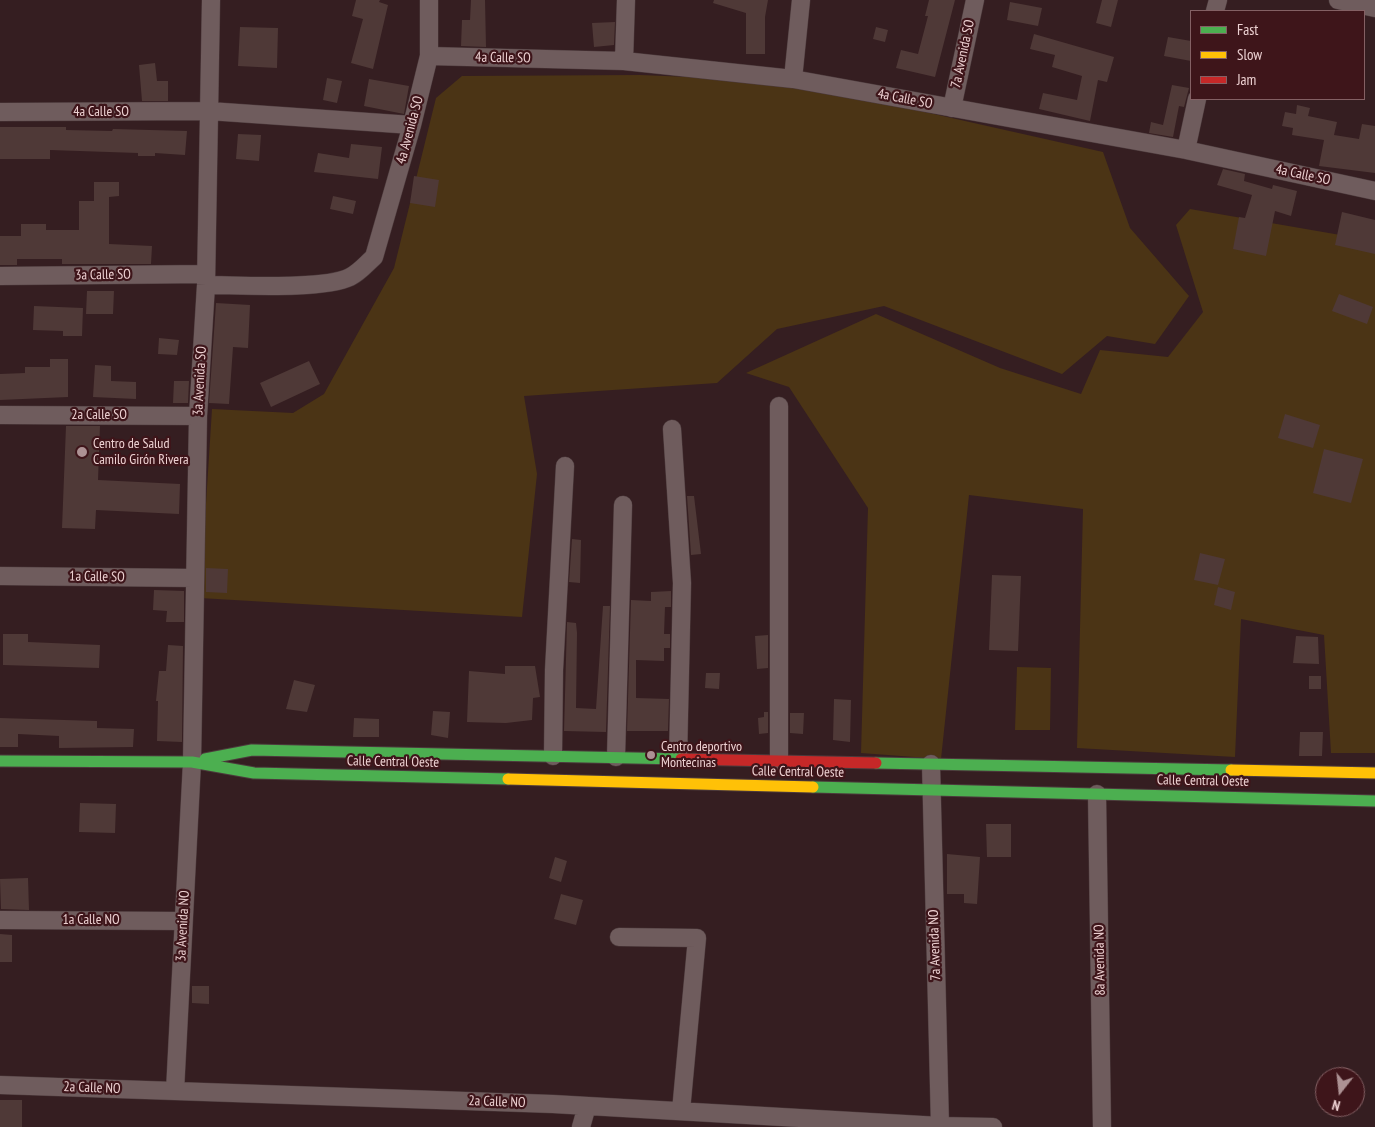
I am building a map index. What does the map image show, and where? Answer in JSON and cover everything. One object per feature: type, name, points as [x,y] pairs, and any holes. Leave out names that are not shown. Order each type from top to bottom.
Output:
[{"type":"street","name":"3a Avenida SO","points":[[192,762],[198,416],[206,280],[212,0]]},
{"type":"street","name":"4a Avenida SO","points":[[374,257],[412,125],[429,56],[429,0]]},
{"type":"street","points":[[624,61],[626,0]]},
{"type":"street","points":[[793,79],[801,0]]},
{"type":"street","name":"7a Avenida SO","points":[[952,108],[975,0]]},
{"type":"street","points":[[1338,0],[1375,8]]},
{"type":"street","name":"4a Calle SO","points":[[429,56],[624,61],[793,79],[1186,150],[1375,191]]},
{"type":"street","points":[[1186,150],[1197,100]]},
{"type":"street","name":"4a Calle SO","points":[[0,112],[209,111],[412,125]]},
{"type":"street","name":"3a Calle SO","points":[[0,276],[330,283],[349,277],[362,269],[374,257]]},
{"type":"street","points":[[779,406],[779,761]]},
{"type":"street","name":"2a Calle SO","points":[[0,414],[198,416]]},
{"type":"street","points":[[672,429],[682,583],[678,759]]},
{"type":"street","points":[[553,756],[554,670],[565,466]]},
{"type":"street","points":[[616,758],[624,505]]},
{"type":"street","name":"1a Calle SO","points":[[0,576],[194,578]]},
{"type":"street","name":"Calle Central Oeste","points":[[192,762],[252,750],[1375,773]]},
{"type":"street","name":"Calle Central Oeste","points":[[0,761],[192,762],[254,773],[1375,801]]},
{"type":"street","name":"3a Avenida NO","points":[[175,1091],[192,762]]},
{"type":"street","name":"7a Avenida NO","points":[[931,764],[930,790],[940,1126]]},
{"type":"street","name":"8a Avenida NO","points":[[1098,794],[1102,1127]]},
{"type":"street","name":"1a Calle NO","points":[[0,920],[183,921]]},
{"type":"street","points":[[619,937],[697,938],[681,1111]]},
{"type":"street","name":"2a Calle NO","points":[[0,1085],[587,1106],[681,1111],[806,1123],[993,1127]]},
{"type":"street","points":[[581,1127],[587,1106]]},
{"type":"shaded area","points":[[640,75],[812,82],[827,90],[1103,152],[1130,228],[1189,296],[1155,344],[1107,336],[1062,374],[884,306],[777,329],[717,383],[524,396],[537,474],[522,617],[200,598],[212,409],[293,413],[324,394],[394,268],[436,98],[462,76]]},
{"type":"shaded area","points":[[1190,209],[1375,241],[1375,753],[1331,753],[1324,635],[1241,619],[1235,757],[1077,748],[1083,509],[969,495],[941,759],[861,753],[868,508],[789,387],[746,373],[876,314],[1000,368],[1081,394],[1100,350],[1168,357],[1203,312],[1176,225]]},
{"type":"shaded area","points":[[1017,667],[1051,668],[1050,730],[1015,730]]},
{"type":"building","points":[[356,0],[380,0],[379,2],[388,5],[373,69],[351,63],[363,19],[352,16]]},
{"type":"building","points":[[471,0],[485,0],[486,47],[461,46],[462,20],[470,20]]},
{"type":"building","points":[[714,0],[768,0],[765,17],[765,54],[746,54],[746,13],[713,3]]},
{"type":"building","points":[[929,0],[955,0],[935,77],[896,68],[901,50],[918,54],[928,16],[925,16]]},
{"type":"building","points":[[1102,0],[1118,0],[1111,27],[1096,23]]},
{"type":"building","points":[[1010,2],[1042,8],[1038,26],[1007,20]]},
{"type":"building","points":[[615,22],[614,45],[594,47],[592,23]]},
{"type":"building","points":[[240,27],[278,28],[277,68],[238,66]]},
{"type":"building","points":[[876,27],[888,30],[885,42],[873,39]]},
{"type":"building","points":[[1034,34],[1114,57],[1107,82],[1098,80],[1090,121],[1039,109],[1043,93],[1077,100],[1082,76],[1052,67],[1055,55],[1030,49]]},
{"type":"building","points":[[1168,37],[1190,41],[1190,61],[1164,56]]},
{"type":"building","points":[[155,63],[157,81],[168,81],[168,101],[142,101],[139,65]]},
{"type":"building","points":[[327,78],[342,81],[337,103],[323,100]]},
{"type":"building","points":[[369,79],[409,86],[404,114],[364,106]]},
{"type":"building","points":[[1172,85],[1189,88],[1184,107],[1179,106],[1173,137],[1149,133],[1151,122],[1163,125]]},
{"type":"building","points":[[1297,105],[1310,108],[1308,116],[1337,122],[1334,135],[1359,139],[1362,124],[1375,126],[1375,173],[1319,166],[1324,140],[1292,135],[1293,128],[1282,126],[1285,112],[1296,114]]},
{"type":"building","points":[[0,127],[66,127],[66,130],[112,131],[113,129],[187,131],[185,155],[155,153],[155,156],[138,156],[138,153],[50,150],[50,159],[0,159]]},
{"type":"building","points":[[238,134],[261,135],[259,161],[236,159]]},
{"type":"building","points":[[351,144],[382,147],[378,179],[314,172],[318,153],[349,158]]},
{"type":"building","points":[[1223,169],[1245,174],[1244,181],[1272,189],[1273,185],[1297,191],[1291,216],[1275,211],[1266,256],[1233,249],[1239,217],[1245,218],[1252,195],[1217,185]]},
{"type":"building","points":[[414,176],[439,180],[435,207],[410,203]]},
{"type":"building","points":[[94,182],[119,182],[119,196],[109,197],[109,244],[152,246],[151,264],[62,264],[62,259],[17,259],[17,265],[0,265],[0,236],[21,236],[21,224],[46,224],[46,230],[79,230],[79,201],[94,201]]},
{"type":"building","points":[[333,196],[356,201],[353,214],[330,209]]},
{"type":"building","points":[[1342,212],[1375,220],[1375,254],[1335,245]]},
{"type":"building","points":[[87,291],[114,291],[113,314],[86,314]]},
{"type":"building","points":[[1339,294],[1373,307],[1367,324],[1332,311]]},
{"type":"building","points":[[216,303],[250,305],[248,348],[233,347],[229,404],[209,403]]},
{"type":"building","points":[[34,306],[83,308],[82,336],[63,336],[63,331],[33,330]]},
{"type":"building","points":[[159,338],[179,340],[177,355],[158,354]]},
{"type":"building","points":[[50,359],[68,359],[68,397],[0,400],[0,374],[25,373],[25,367],[50,367]]},
{"type":"building","points":[[309,361],[320,384],[271,407],[260,383]]},
{"type":"building","points":[[95,365],[111,366],[111,381],[136,382],[136,399],[93,397]]},
{"type":"building","points":[[174,381],[189,381],[188,403],[173,403]]},
{"type":"building","points":[[1285,414],[1320,425],[1313,448],[1278,438]]},
{"type":"building","name":"Centro de Salud Camilo Girón Rivera","points":[[66,426],[100,426],[98,480],[180,484],[179,514],[96,510],[95,529],[62,528]]},
{"type":"building","points":[[1324,449],[1363,459],[1351,503],[1313,493]]},
{"type":"building","points":[[687,496],[694,496],[701,554],[691,555]]},
{"type":"building","points":[[572,539],[581,540],[580,583],[569,582]]},
{"type":"building","points":[[1200,553],[1225,559],[1218,585],[1194,580]]},
{"type":"building","points":[[206,568],[228,569],[227,593],[206,592]]},
{"type":"building","points":[[992,575],[1021,576],[1018,651],[989,650]]},
{"type":"building","points":[[1218,587],[1235,592],[1231,610],[1214,605]]},
{"type":"building","points":[[154,590],[184,591],[184,622],[166,622],[167,611],[153,610]]},
{"type":"building","points":[[671,591],[671,607],[665,607],[664,634],[670,634],[670,648],[664,648],[664,661],[636,660],[636,698],[669,699],[668,731],[627,731],[631,600],[651,601],[651,592]]},
{"type":"building","points":[[603,606],[610,606],[606,732],[564,731],[567,622],[576,623],[576,708],[596,709]]},
{"type":"building","points":[[3,634],[28,634],[28,642],[100,645],[99,668],[3,665]]},
{"type":"building","points":[[768,635],[768,668],[757,669],[755,636]]},
{"type":"building","points":[[1296,636],[1318,637],[1319,664],[1293,663]]},
{"type":"building","points":[[168,645],[183,646],[182,742],[157,741],[158,701],[156,701],[159,671],[166,671]]},
{"type":"building","points":[[505,666],[535,666],[540,697],[533,698],[532,720],[506,723],[467,722],[469,671],[505,674]]},
{"type":"building","points":[[706,673],[720,673],[719,689],[705,688]]},
{"type":"building","points":[[1309,676],[1321,676],[1321,689],[1309,689]]},
{"type":"building","points":[[294,680],[315,685],[307,712],[286,709]]},
{"type":"building","points":[[834,699],[851,700],[850,742],[833,740]]},
{"type":"building","points":[[433,711],[450,712],[448,738],[431,735]]},
{"type":"building","points":[[764,712],[768,712],[768,733],[759,734],[758,718],[764,717]]},
{"type":"building","points":[[790,713],[804,713],[803,734],[790,733]]},
{"type":"building","points":[[0,718],[97,721],[97,728],[134,729],[133,747],[59,748],[59,736],[18,734],[18,747],[0,747]]},
{"type":"building","points":[[354,718],[379,719],[379,737],[353,737]]},
{"type":"building","points":[[1300,732],[1323,732],[1322,756],[1299,756]]},
{"type":"building","points":[[80,803],[116,804],[115,833],[79,832]]},
{"type":"building","points":[[986,824],[1011,824],[1011,857],[987,857]]},
{"type":"building","points":[[947,854],[980,857],[977,904],[964,903],[964,894],[947,894]]},
{"type":"building","points":[[555,857],[567,861],[561,882],[549,878]]},
{"type":"building","points":[[28,878],[29,910],[1,909],[0,879]]},
{"type":"building","points":[[561,894],[583,900],[576,925],[554,919]]},
{"type":"building","points":[[0,934],[12,935],[12,962],[0,962]]},
{"type":"building","points":[[192,986],[209,986],[209,1004],[192,1003]]},
{"type":"building","points":[[0,1100],[22,1100],[22,1127],[0,1127]]},
{"type":"traffic: fast","points":[[205,759],[252,750],[681,759]]},
{"type":"traffic: fast","points":[[0,761],[192,762],[254,773],[508,779]]},
{"type":"traffic: fast","points":[[876,763],[1231,770]]},
{"type":"traffic: fast","points":[[813,787],[1375,801]]},
{"type":"traffic: slow","points":[[1231,770],[1375,773]]},
{"type":"traffic: slow","points":[[508,779],[813,787]]},
{"type":"traffic: jam","points":[[681,759],[876,763]]},
{"type":"place","name":"Centro de Salud Camilo Girón Rivera","points":[[82,452]]},
{"type":"place","name":"Centro deportivo Montecinas","points":[[651,755]]}]
